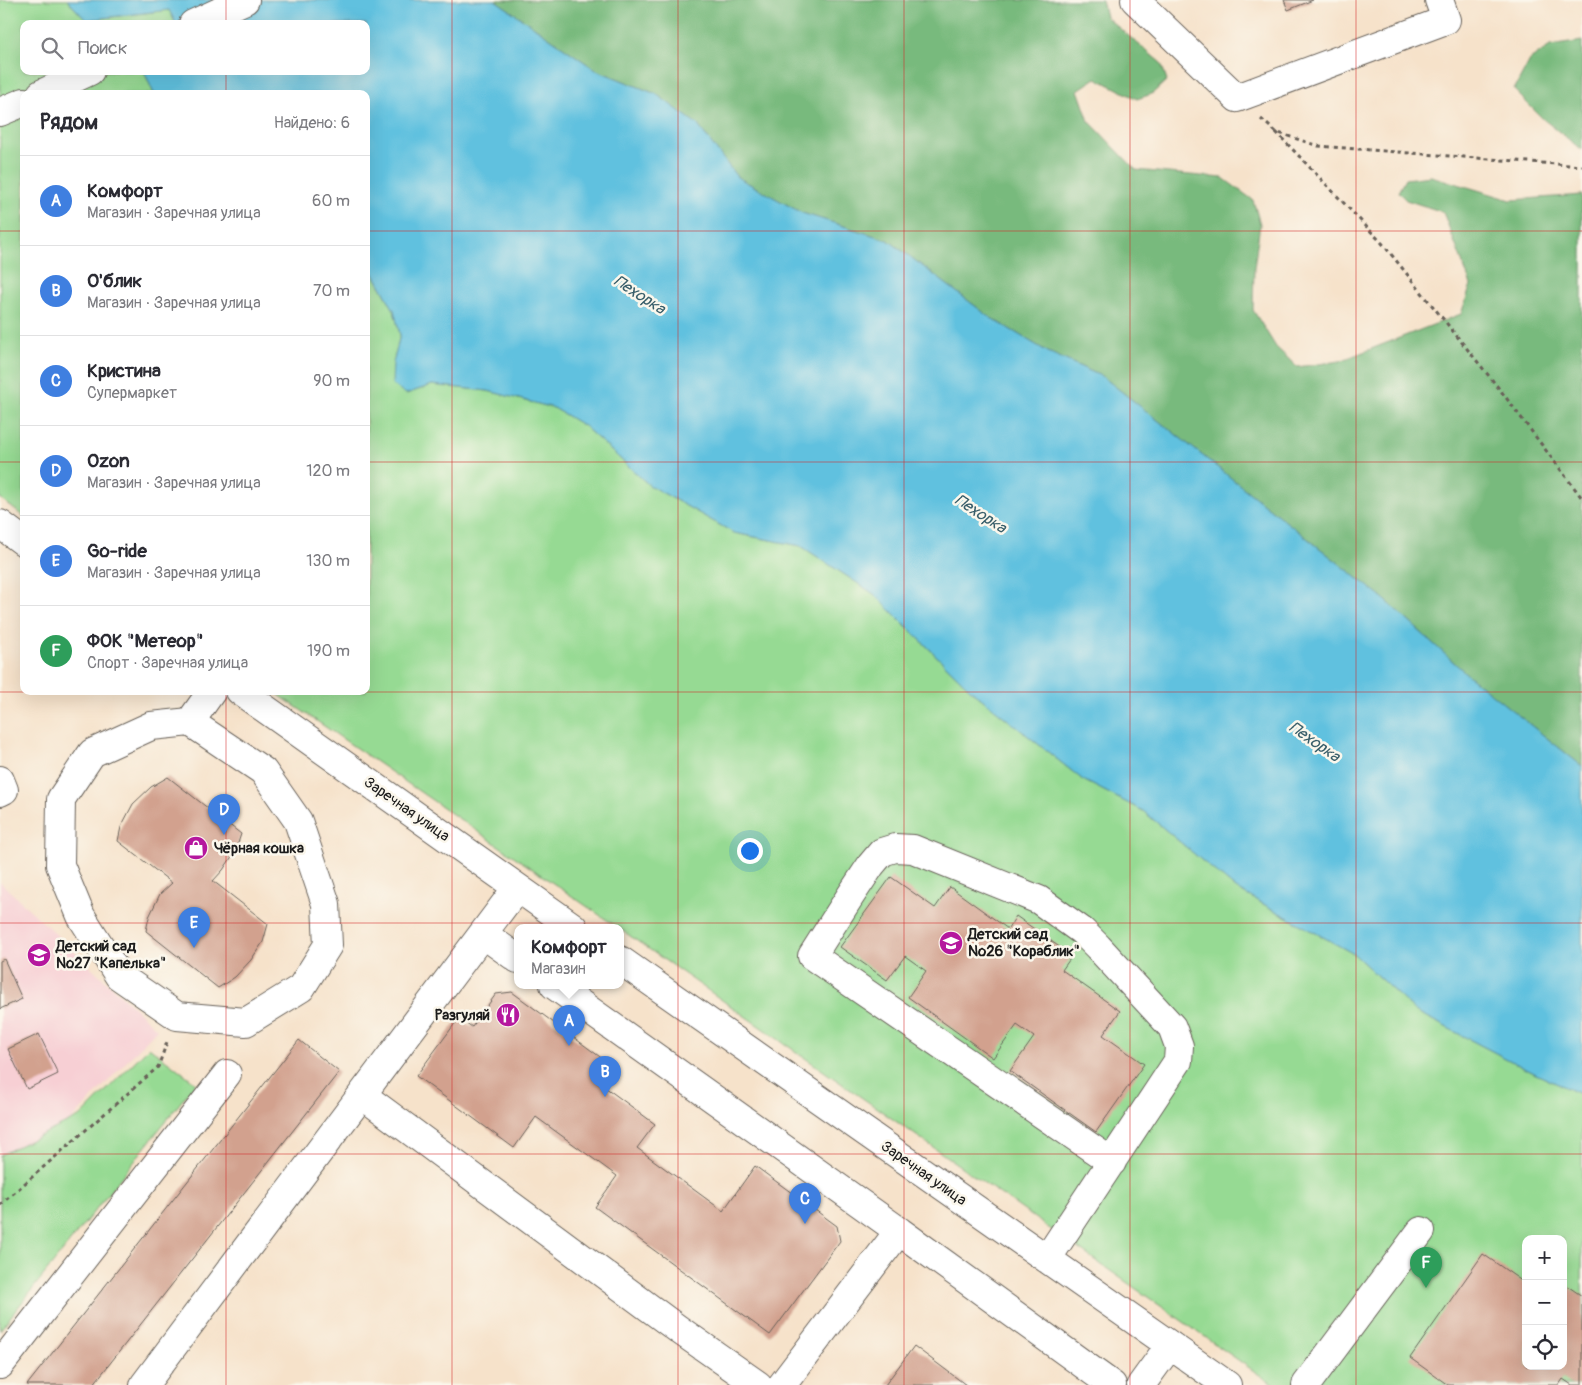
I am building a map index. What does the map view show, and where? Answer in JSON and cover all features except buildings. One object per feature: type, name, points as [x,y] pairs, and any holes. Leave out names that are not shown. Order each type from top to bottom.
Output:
[{"type":"street","points":[[202,20],[245,0]]},
{"type":"street","points":[[1135,0],[1237,98],[1446,20],[1439,0]]},
{"type":"street","points":[[50,90],[81,75]]},
{"type":"street","points":[[0,112],[20,104]]},
{"type":"street","points":[[0,524],[20,539]]},
{"type":"street","points":[[190,722],[209,695]]},
{"type":"street","name":"Заречная улица","points":[[246,695],[569,924]]},
{"type":"street","points":[[190,722],[263,771],[298,821],[326,904],[328,945],[301,988],[246,1022],[177,1016],[119,976],[81,916],[60,865],[61,799],[92,753],[151,726],[190,722]]},
{"type":"street","points":[[0,780],[4,790],[0,792]]},
{"type":"street","points":[[1047,1259],[1112,1162],[1178,1061],[1179,1046],[1172,1027],[1082,931],[1039,900],[912,850],[896,848],[882,852],[871,865],[812,956],[1112,1162]]},
{"type":"street","points":[[144,1385],[517,888]]},
{"type":"street","points":[[483,934],[514,955]]},
{"type":"street","name":"Заречная улица","points":[[624,963],[1227,1385]]},
{"type":"street","points":[[560,989],[1112,1385]]},
{"type":"street","points":[[0,1365],[227,1074]]},
{"type":"street","points":[[362,1094],[678,1329],[758,1385]]},
{"type":"street","points":[[782,1385],[898,1231]]},
{"type":"street","points":[[1306,1385],[1421,1231]]},
{"type":"street","points":[[1141,1385],[1170,1346]]},
{"type":"path","points":[[1237,98],[1276,132],[1382,243],[1502,391],[1582,498]]},
{"type":"path","points":[[1276,132],[1318,146],[1582,166]]},
{"type":"path","points":[[0,1206],[158,1067],[177,1016]]},
{"type":"shaded area","name":"Детский сад №27 \"Капелька\"","points":[[0,882],[157,1029],[51,1142],[0,1166]]},
{"type":"green space","points":[[0,0],[67,0],[86,20],[20,20],[20,75],[146,75],[152,90],[20,90],[20,514],[0,498]]},
{"type":"green space","points":[[495,0],[1102,0],[1106,17],[1161,63],[1167,80],[1152,94],[1137,99],[1096,78],[1078,90],[1089,121],[1136,170],[1223,178],[1253,200],[1260,224],[1254,268],[1253,310],[1276,347],[1297,367],[1340,361],[1461,314],[1471,285],[1443,212],[1406,200],[1398,192],[1405,179],[1431,176],[1511,200],[1582,195],[1582,766],[1469,676],[1384,599],[1103,377],[1048,352],[991,318],[888,240],[802,213],[737,177],[697,124],[656,94],[596,70]]},
{"type":"green space","points":[[170,10],[174,20],[86,20]]},
{"type":"green space","points":[[1582,41],[1582,150],[1543,119],[1514,90],[1530,60],[1550,46]]},
{"type":"green space","points":[[370,268],[394,310],[400,335],[393,363],[406,394],[432,385],[488,391],[554,408],[584,426],[649,485],[734,533],[801,546],[874,594],[972,691],[1083,780],[1143,811],[1236,889],[1354,954],[1415,1011],[1536,1074],[1582,1095],[1582,1385],[1274,1385],[624,932],[624,924],[613,924],[279,695],[370,695]]},
{"type":"green space","points":[[149,1047],[196,1083],[0,1330],[0,1155],[81,1116]]},
{"type":"water","name":"Пехорка","points":[[67,0],[495,0],[596,70],[656,94],[697,124],[737,177],[802,213],[888,240],[991,318],[1048,352],[1103,377],[1384,599],[1469,676],[1582,766],[1582,1095],[1536,1074],[1415,1011],[1354,954],[1236,889],[1143,811],[1083,780],[972,691],[874,594],[801,546],[734,533],[649,485],[584,426],[554,408],[488,391],[432,385],[406,394],[392,384],[393,363],[400,335],[394,310],[370,268],[370,90],[152,90],[146,75],[370,75],[370,20],[174,20],[169,10],[86,20]]},
{"type":"place","name":"Ozon","points":[[224,835]]},
{"type":"place","name":"Чёрная кошка","points":[[196,848]]},
{"type":"place","name":"Детский сад №26 \"Кораблик\"","points":[[951,943]]},
{"type":"place","name":"Go-ride","points":[[194,948]]},
{"type":"place","name":"Детский сад №27 \"Капелька\"","points":[[39,955]]},
{"type":"place","name":"Разгуляй","points":[[508,1015]]},
{"type":"place","name":"Комфорт","points":[[569,1046]]},
{"type":"place","name":"О'блик","points":[[605,1097]]},
{"type":"place","name":"Кристина","points":[[805,1224]]},
{"type":"place","name":"ФОК \"Метеор\"","points":[[1426,1288]]}]
